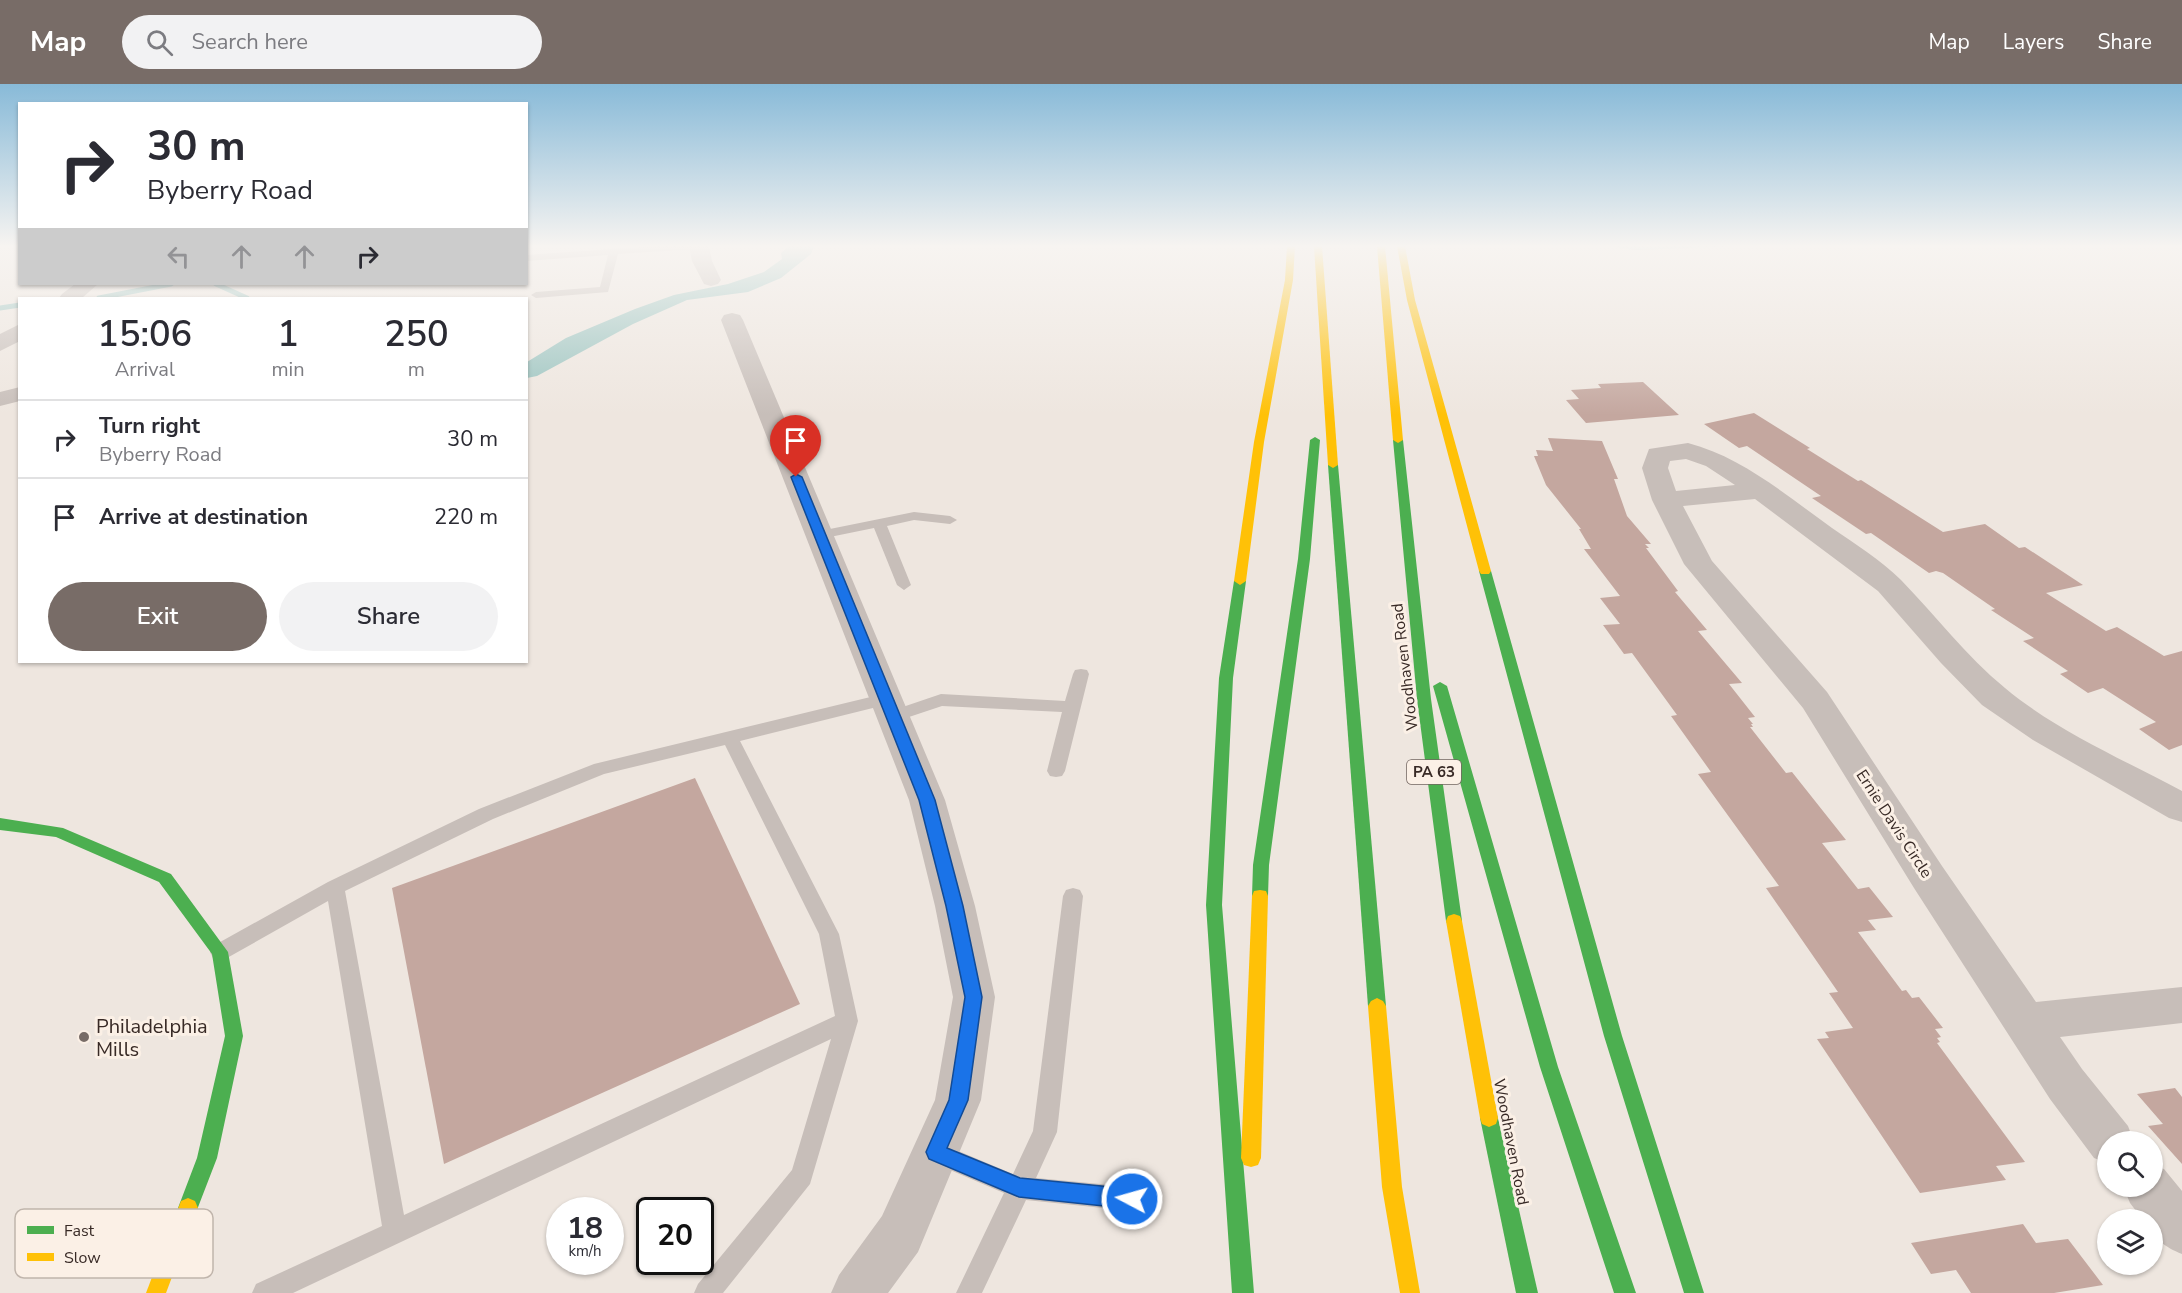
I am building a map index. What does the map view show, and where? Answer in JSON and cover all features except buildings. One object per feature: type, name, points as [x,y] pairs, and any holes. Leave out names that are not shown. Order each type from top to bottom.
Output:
[{"type":"main road","points":[[1244,1293],[1214,905],[1226,678],[1259,442],[1285,302]]},
{"type":"main road","points":[[1321,302],[1392,1187],[1410,1293]]},
{"type":"main road","name":"Woodhaven Road","points":[[1386,302],[1412,584],[1443,847],[1470,1017],[1508,1212],[1527,1293]]},
{"type":"main road","points":[[1412,302],[1612,1036],[1694,1293]]},
{"type":"main road","points":[[1244,1293],[1261,865],[1304,559],[1324,354]]},
{"type":"main road","points":[[1412,584],[1522,978],[1599,1222],[1625,1293]]},
{"type":"main road","points":[[0,824],[58,832],[165,878],[220,952],[234,1036],[207,1158],[188,1209]]},
{"type":"main road","points":[[156,1293],[162,1278]]},
{"type":"street","points":[[732,320],[927,800],[955,906],[974,997],[958,1100],[900,1234],[857,1293]]},
{"type":"street","points":[[0,344],[18,333]]},
{"type":"street","points":[[0,399],[18,394]]},
{"type":"street","name":"Ernie Davis Circle","points":[[2102,1131],[2066,1084],[1928,877],[1815,700],[1699,564],[1666,500],[1655,468],[1658,454],[1688,451],[1715,459],[1761,490],[1889,585],[1952,656],[1994,697],[2045,732],[2182,808]]},
{"type":"street","points":[[1666,500],[1761,490]]},
{"type":"street","points":[[2025,1022],[2182,1005]]},
{"type":"street","points":[[2155,1197],[2182,1229]]},
{"type":"lane","points":[[819,535],[914,516],[950,520]]},
{"type":"lane","points":[[879,523],[904,585]]},
{"type":"lane","points":[[1056,771],[1081,674]]},
{"type":"lane","points":[[220,952],[335,887],[486,814],[600,769],[730,738],[891,707],[941,700],[1072,706]]},
{"type":"lane","points":[[708,1293],[802,1176],[847,1021],[829,934],[730,738]]},
{"type":"lane","points":[[335,887],[395,1232]]},
{"type":"lane","points":[[969,1293],[1046,1132],[1073,897]]},
{"type":"lane","points":[[265,1293],[306,1283],[395,1232],[847,1021]]},
{"type":"lane","points":[[936,1152],[1019,1188],[1132,1199]]},
{"type":"water","points":[[653,302],[682,302],[633,324],[537,376],[528,378],[528,361],[566,338]]},
{"type":"waterway","points":[[0,308],[18,305]]},
{"type":"traffic: fast","points":[[1260,896],[1261,865],[1304,559],[1315,440]]},
{"type":"traffic: fast","points":[[1398,440],[1424,699],[1454,921]]},
{"type":"traffic: fast","points":[[1333,465],[1377,1006]]},
{"type":"traffic: fast","points":[[1485,571],[1613,1036],[1694,1293]]},
{"type":"traffic: fast","points":[[1240,581],[1226,678],[1214,905],[1243,1293]]},
{"type":"traffic: fast","points":[[1440,686],[1549,1067],[1625,1293]]},
{"type":"traffic: fast","points":[[0,824],[58,832],[165,878],[220,952],[234,1036],[207,1158],[188,1208]]},
{"type":"traffic: fast","points":[[1489,1118],[1527,1293]]},
{"type":"traffic: slow","points":[[1240,581],[1259,442],[1285,302]]},
{"type":"traffic: slow","points":[[1322,302],[1333,465]]},
{"type":"traffic: slow","points":[[1386,302],[1398,440]]},
{"type":"traffic: slow","points":[[1412,302],[1485,571]]},
{"type":"traffic: slow","points":[[1251,1158],[1260,896]]},
{"type":"traffic: slow","points":[[1454,921],[1489,1118]]},
{"type":"traffic: slow","points":[[1377,1006],[1392,1187],[1410,1293]]},
{"type":"traffic: slow","points":[[156,1293],[162,1278]]},
{"type":"place","name":"Philadelphia Mills","points":[[84,1037]]},
{"type":"route","points":[[796,477],[927,800],[955,906],[974,997],[958,1100],[936,1152],[1019,1188],[1132,1199]]}]
